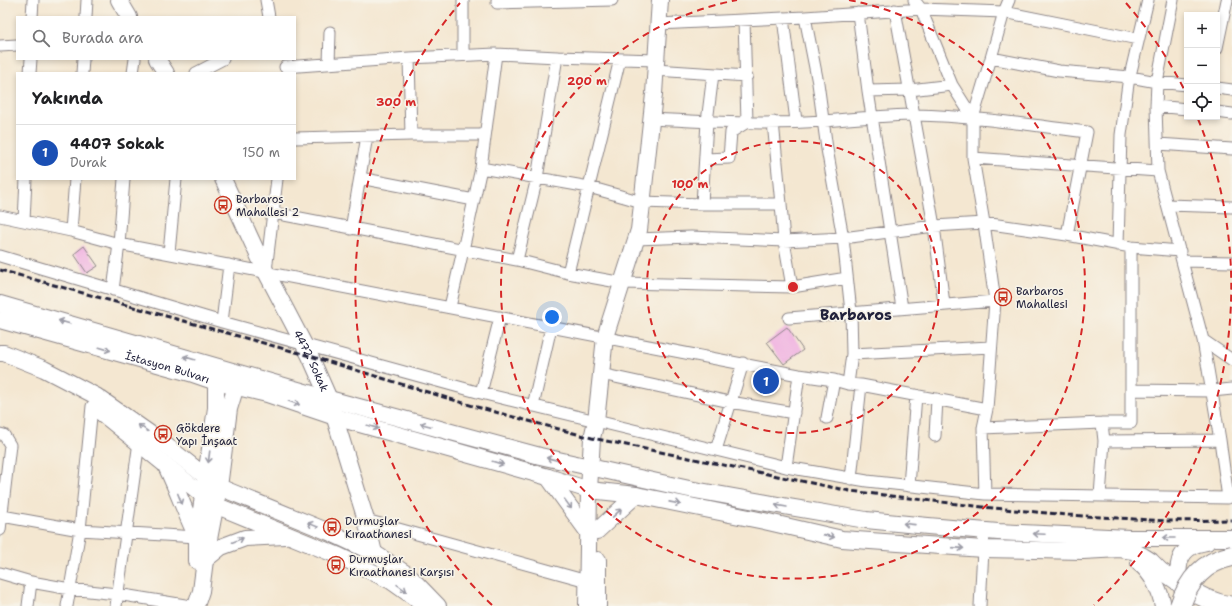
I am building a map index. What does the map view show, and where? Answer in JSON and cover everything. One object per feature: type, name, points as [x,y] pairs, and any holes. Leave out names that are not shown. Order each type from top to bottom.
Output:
[{"type":"highway","points":[[1180,606],[1192,580],[1204,568],[1224,558],[1232,556]]},
{"type":"main road","points":[[1180,584],[1210,601],[1232,606]]},
{"type":"street","points":[[32,16],[33,0]]},
{"type":"street","points":[[86,16],[87,0]]},
{"type":"street","points":[[119,0],[129,16]]},
{"type":"street","points":[[266,0],[269,16]]},
{"type":"street","points":[[463,0],[463,55]]},
{"type":"street","points":[[497,0],[497,3],[612,0]]},
{"type":"street","points":[[598,606],[593,531],[594,468],[598,439],[596,421],[605,337],[639,230],[651,119],[660,0]]},
{"type":"street","points":[[985,494],[983,428],[995,301],[984,222],[972,158],[973,118],[1008,0]]},
{"type":"street","points":[[1118,245],[1121,135],[1130,77],[1148,0]]},
{"type":"street","points":[[0,256],[222,322],[480,393],[786,467],[909,486],[985,494],[1228,498],[1203,340],[1158,171],[1156,106],[1157,82],[1172,0]]},
{"type":"street","points":[[1220,34],[1227,0]]},
{"type":"street","points":[[658,24],[858,13],[895,10],[920,3],[1004,12],[1138,39]]},
{"type":"street","points":[[920,3],[952,85],[973,118]]},
{"type":"street","points":[[895,10],[934,226],[944,304]]},
{"type":"street","points":[[858,13],[868,92],[902,308]]},
{"type":"street","points":[[805,17],[818,83],[827,149],[843,238],[852,312],[852,354],[848,384]]},
{"type":"street","points":[[783,18],[796,122]]},
{"type":"street","points":[[744,20],[747,76],[747,122]]},
{"type":"street","points":[[329,64],[330,32]]},
{"type":"street","points":[[0,46],[16,45]]},
{"type":"street","points":[[450,307],[481,168],[496,54]]},
{"type":"street","points":[[284,66],[496,54],[620,58],[713,74],[747,76]]},
{"type":"street","points":[[517,260],[537,178],[557,57]]},
{"type":"street","points":[[409,58],[411,135]]},
{"type":"street","points":[[568,273],[620,58]]},
{"type":"street","points":[[991,58],[1059,71],[1130,77],[1184,85]]},
{"type":"street","points":[[30,72],[31,60]]},
{"type":"street","points":[[82,72],[83,60]]},
{"type":"street","points":[[133,72],[135,60]]},
{"type":"street","points":[[158,60],[165,72]]},
{"type":"street","points":[[198,72],[221,60]]},
{"type":"street","points":[[702,204],[707,122],[713,74]]},
{"type":"street","points":[[868,92],[910,90],[952,85]]},
{"type":"street","points":[[1220,88],[1232,90]]},
{"type":"street","points":[[1156,106],[1184,109]]},
{"type":"street","points":[[1220,112],[1232,114]]},
{"type":"street","points":[[651,119],[707,122],[796,122],[914,115],[973,118],[1087,132],[1067,235]]},
{"type":"street","points":[[705,159],[729,158],[731,132],[747,122]]},
{"type":"street","points":[[773,122],[784,241],[792,287]]},
{"type":"street","points":[[296,138],[485,135]]},
{"type":"street","points":[[351,229],[367,136]]},
{"type":"street","points":[[1158,144],[1232,149]]},
{"type":"street","points":[[972,158],[1158,171]]},
{"type":"street","points":[[481,168],[589,187],[642,202],[781,204]]},
{"type":"street","points":[[360,178],[474,200]]},
{"type":"street","points":[[24,221],[26,180]]},
{"type":"street","points":[[71,231],[75,180]]},
{"type":"street","points":[[113,290],[119,244],[124,180]]},
{"type":"street","points":[[168,253],[176,180]]},
{"type":"street","name":"4472. Sokak","points":[[223,180],[266,272],[310,356],[329,399],[366,520],[374,553]]},
{"type":"street","points":[[266,272],[277,180]]},
{"type":"street","points":[[1168,205],[1232,207]]},
{"type":"street","points":[[274,214],[517,260],[568,273],[623,283],[792,287],[847,278]]},
{"type":"street","points":[[0,216],[71,231],[119,244],[834,380],[848,384],[861,385],[986,409]]},
{"type":"street","points":[[636,239],[690,237],[784,241],[843,238],[934,226],[984,222],[1067,235],[1181,256],[1232,262]]},
{"type":"street","points":[[983,428],[1131,423],[1131,247]]},
{"type":"street","points":[[222,322],[229,265]]},
{"type":"street","points":[[789,318],[944,304],[995,301]]},
{"type":"street","name":"İstasyon Bulvarı","points":[[0,304],[227,368],[329,399],[540,456],[689,489],[866,520],[984,531],[1130,538],[1227,538]]},
{"type":"street","points":[[480,393],[500,317]]},
{"type":"street","name":"İstasyon Bulvarı","points":[[0,320],[190,373],[216,382],[267,394],[335,417],[593,491],[636,495],[764,521],[842,539],[983,549],[1083,551]]},
{"type":"street","points":[[533,406],[551,327]]},
{"type":"street","points":[[1203,340],[1232,360]]},
{"type":"street","points":[[852,354],[991,347]]},
{"type":"street","points":[[0,353],[4,353],[44,369],[96,396],[159,440],[213,483],[329,532],[374,553],[408,575],[438,606]]},
{"type":"street","points":[[0,362],[39,379],[92,406],[139,442],[209,500],[339,556],[391,581],[415,598],[422,606]]},
{"type":"street","points":[[716,450],[743,363]]},
{"type":"street","points":[[195,606],[194,591],[197,537],[213,483],[223,409],[236,386],[235,376],[227,368],[221,370],[217,376],[216,382],[223,409]]},
{"type":"street","points":[[190,373],[213,394],[223,409]]},
{"type":"street","points":[[601,374],[730,402],[794,413]]},
{"type":"street","points":[[786,467],[799,374]]},
{"type":"street","points":[[827,418],[834,380]]},
{"type":"street","points":[[851,478],[861,385]]},
{"type":"street","points":[[1131,390],[1212,391],[1232,389]]},
{"type":"street","points":[[223,409],[239,397],[253,393],[267,394]]},
{"type":"street","points":[[909,486],[916,396]]},
{"type":"street","points":[[936,436],[937,399]]},
{"type":"street","points":[[67,606],[80,530],[92,406]]},
{"type":"street","points":[[1100,496],[1104,441],[1102,423]]},
{"type":"street","points":[[0,434],[4,435],[10,445],[0,530]]},
{"type":"street","points":[[1104,441],[1220,440]]},
{"type":"street","points":[[116,606],[139,442]]},
{"type":"street","points":[[164,463],[197,537]]},
{"type":"street","points":[[548,477],[593,531]]},
{"type":"street","points":[[586,606],[587,581],[593,531],[636,495]]},
{"type":"street","points":[[195,606],[201,591],[205,560],[209,500]]},
{"type":"street","points":[[2,516],[80,530],[126,534],[197,537]]},
{"type":"street","points":[[366,520],[587,581]]},
{"type":"street","points":[[980,606],[984,531]]},
{"type":"street","points":[[205,560],[221,547],[245,538],[291,535]]},
{"type":"street","points":[[1180,584],[1178,568],[1179,560],[1185,551],[1192,546],[1227,538]]},
{"type":"street","points":[[1083,551],[1120,549],[1133,551],[1151,561],[1160,570],[1180,584]]},
{"type":"street","points":[[1083,551],[1132,559],[1144,567],[1153,578],[1164,606]]},
{"type":"street","points":[[0,573],[31,582],[70,589],[117,594],[191,606]]},
{"type":"street","points":[[28,606],[31,582]]},
{"type":"building","points":[[84,246],[98,266],[87,273],[74,254]]},
{"type":"building","points":[[787,327],[803,350],[784,364],[767,342]]},
{"type":"railway","points":[[0,270],[310,356],[473,406],[592,438],[850,491],[983,507],[1068,515],[1167,521],[1232,520]]},
{"type":"place","name":"Barbaros Mahallesi 2","points":[[223,205]]},
{"type":"place","name":"Barbaros Mahallesi","points":[[1003,297]]},
{"type":"place","name":"4407 Sokak","points":[[766,381]]},
{"type":"place","name":"Gökdere Yapı İnşaat","points":[[163,434]]},
{"type":"place","name":"Durmuşlar Kıraathanesi","points":[[332,527]]},
{"type":"place","name":"Durmuşlar Kıraathanesi Karşısı","points":[[336,565]]},
{"type":"district","name":"Barbaros","points":[[856,315]]}]
